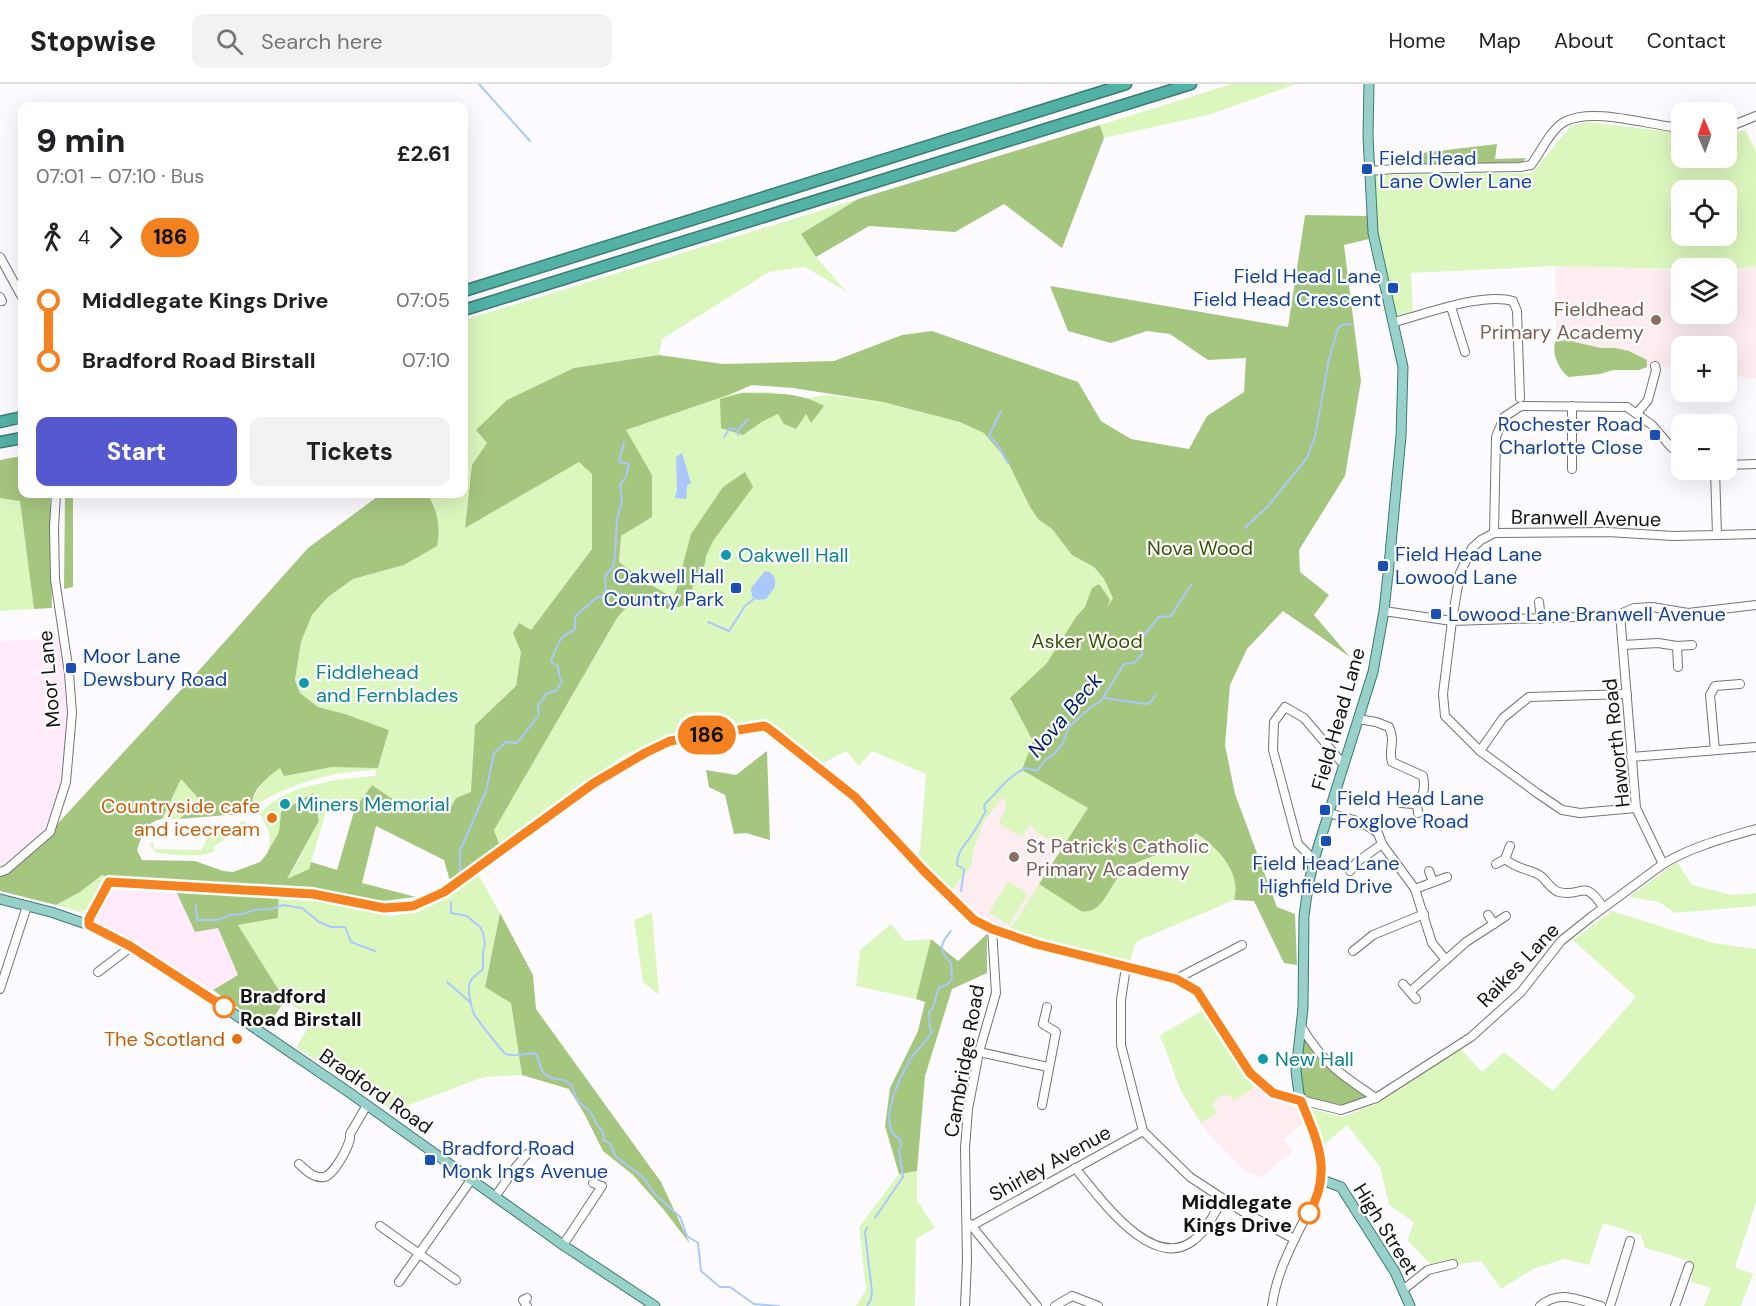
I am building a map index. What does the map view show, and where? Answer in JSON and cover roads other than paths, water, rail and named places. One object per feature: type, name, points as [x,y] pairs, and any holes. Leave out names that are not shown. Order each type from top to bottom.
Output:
[{"type":"highway","points":[[468,290],[1126,84]]},
{"type":"highway","points":[[468,309],[1191,84]]},
{"type":"highway","points":[[0,422],[18,418]]},
{"type":"highway","points":[[0,442],[18,439]]},
{"type":"main road","name":"Field Head Lane","points":[[1322,1180],[1319,1148],[1301,1101],[1296,1071],[1304,981],[1304,916],[1314,860],[1373,672],[1384,611],[1403,396],[1403,367],[1373,233],[1369,171],[1369,84]]},
{"type":"main road","name":"Bradford Road","points":[[0,899],[89,925],[130,946],[367,1105],[563,1245],[655,1306]]},
{"type":"main road","name":"High Street","points":[[1322,1180],[1341,1187],[1395,1272],[1410,1306]]},
{"type":"street","points":[[1369,171],[1531,165],[1552,134],[1565,122],[1585,116],[1671,126]]},
{"type":"street","points":[[1737,124],[1756,116]]},
{"type":"street","points":[[0,257],[18,290]]},
{"type":"street","points":[[1394,322],[1490,298],[1513,301],[1517,311],[1520,398]]},
{"type":"street","points":[[1451,307],[1465,352]]},
{"type":"street","points":[[1638,413],[1648,400],[1655,366]]},
{"type":"street","points":[[1494,533],[1496,437],[1504,417],[1521,406],[1627,407],[1652,425],[1671,447]]},
{"type":"street","points":[[1572,406],[1572,469]]},
{"type":"street","points":[[1737,465],[1756,464]]},
{"type":"street","points":[[1715,480],[1717,535]]},
{"type":"street","name":"Moor Lane","points":[[0,872],[6,870],[50,832],[66,782],[72,713],[69,673],[55,579],[56,498]]},
{"type":"street","name":"Branwell Avenue","points":[[1636,808],[1580,813],[1562,810],[1480,751],[1445,716],[1443,694],[1452,621],[1463,564],[1472,548],[1494,533],[1608,532],[1673,536],[1756,534]]},
{"type":"street","points":[[1539,602],[1541,619]]},
{"type":"street","points":[[1384,611],[1452,621],[1620,614],[1634,608],[1652,607],[1688,613],[1756,605]]},
{"type":"street","name":"Haworth Road","points":[[1620,614],[1636,808],[1663,864]]},
{"type":"street","points":[[1623,645],[1658,643],[1677,646],[1692,645]]},
{"type":"street","points":[[1677,646],[1678,667]]},
{"type":"street","points":[[1715,750],[1710,694],[1715,686],[1740,684]]},
{"type":"street","points":[[1480,751],[1503,718],[1529,697],[1627,694]]},
{"type":"street","points":[[1314,860],[1298,844],[1273,750],[1274,722],[1285,707],[1304,718],[1344,765]]},
{"type":"street","points":[[1358,719],[1389,727],[1394,743],[1390,755],[1392,762],[1422,776],[1425,786],[1422,797],[1417,802],[1401,804]]},
{"type":"street","points":[[89,925],[89,919],[109,882],[313,894],[384,908],[413,906],[444,892],[594,783],[645,753],[670,741],[764,726],[855,797],[924,871],[974,920],[992,929],[1036,944],[1176,979],[1242,945]]},
{"type":"street","points":[[1631,757],[1756,747]]},
{"type":"street","points":[[1417,802],[1418,813]]},
{"type":"street","points":[[1329,813],[1361,822],[1377,833],[1382,844],[1414,889],[1432,943],[1446,960]]},
{"type":"street","name":"Raikes Lane","points":[[1176,979],[1197,991],[1250,1073],[1273,1093],[1341,1110],[1376,1098],[1471,1037],[1519,993],[1561,941],[1603,907],[1673,857],[1756,829]]},
{"type":"street","points":[[1350,871],[1357,862],[1382,844]]},
{"type":"street","points":[[1496,864],[1505,859],[1510,846]]},
{"type":"street","points":[[1505,859],[1516,867],[1542,876],[1550,887],[1559,892],[1588,891],[1595,895],[1603,907]]},
{"type":"street","points":[[1429,871],[1433,882]]},
{"type":"street","points":[[1414,889],[1447,877]]},
{"type":"street","points":[[0,989],[27,906]]},
{"type":"street","points":[[1353,951],[1373,935],[1424,914]]},
{"type":"street","points":[[1488,915],[1494,924]]},
{"type":"street","points":[[1410,992],[1466,942],[1506,916]]},
{"type":"street","name":"Cambridge Road","points":[[965,1306],[969,1224],[966,1148],[968,1109],[979,1052],[996,993],[992,929]]},
{"type":"street","points":[[98,972],[130,946]]},
{"type":"street","points":[[1126,967],[1121,1000],[1121,1045],[1143,1131],[1190,1177],[1242,1211],[1294,1239]]},
{"type":"street","points":[[1403,984],[1416,999]]},
{"type":"street","points":[[1042,1105],[1056,1032],[1043,1024],[1047,1007]]},
{"type":"street","points":[[1300,1025],[1315,1049],[1330,1066],[1376,1098]]},
{"type":"street","points":[[979,1052],[1048,1067]]},
{"type":"street","points":[[299,1164],[312,1175],[322,1178],[331,1174],[349,1145],[350,1134],[367,1105]]},
{"type":"street","name":"Shirley Avenue","points":[[969,1224],[1143,1131]]},
{"type":"street","points":[[495,1197],[527,1154]]},
{"type":"street","points":[[1075,1168],[1113,1214],[1135,1234],[1165,1248],[1177,1248],[1193,1241],[1223,1198]]},
{"type":"street","points":[[399,1282],[471,1180]]},
{"type":"street","points":[[1272,1306],[1277,1276],[1294,1239],[1312,1208],[1322,1180]]},
{"type":"street","points":[[563,1245],[602,1186],[593,1183]]},
{"type":"street","points":[[969,1224],[1037,1306]]},
{"type":"street","points":[[380,1226],[456,1280]]},
{"type":"street","points":[[1610,1306],[1630,1242]]},
{"type":"street","points":[[1403,1290],[1428,1270],[1453,1264]]},
{"type":"street","points":[[1675,1306],[1689,1266]]},
{"type":"street","points":[[1055,1306],[1072,1296],[1098,1306]]},
{"type":"street","points":[[1540,1306],[1554,1296],[1566,1296],[1601,1306]]},
{"type":"water","points":[[682,453],[691,483],[687,486],[686,499],[675,498],[677,490],[676,457]]},
{"type":"water","points":[[765,571],[770,572],[775,578],[775,587],[766,599],[758,600],[752,597],[751,588]]},
{"type":"waterway","points":[[479,84],[530,141]]},
{"type":"waterway","name":"Nova Beck","points":[[1245,528],[1268,506],[1307,458],[1315,437],[1329,359],[1338,328],[1351,324]]},
{"type":"waterway","points":[[1001,411],[989,436],[997,444],[1008,463]]},
{"type":"waterway","points":[[738,435],[738,430],[748,419]]},
{"type":"waterway","points":[[724,437],[730,428],[738,430]]},
{"type":"waterway","points":[[460,871],[460,851],[486,791],[494,753],[506,742],[517,743],[539,715],[538,706],[547,693],[556,691],[562,682],[558,666],[551,662],[557,647],[565,635],[575,630],[575,617],[597,597],[603,596],[606,590],[605,576],[613,567],[615,556],[617,519],[622,501],[620,485],[626,477],[629,464],[619,462],[624,442]]},
{"type":"waterway","name":"Nova Beck","points":[[961,891],[964,869],[957,865],[958,856],[986,811],[985,804],[1013,776],[1026,768],[1037,771],[1045,760],[1054,754],[1063,743],[1069,727],[1101,701],[1124,664],[1134,663],[1142,655],[1141,639],[1159,617],[1171,616],[1191,585]]},
{"type":"waterway","points":[[606,590],[676,605]]},
{"type":"waterway","points":[[708,622],[729,631],[745,606],[755,598]]},
{"type":"waterway","points":[[1105,698],[1145,704],[1150,703],[1156,694]]},
{"type":"waterway","points":[[451,902],[451,913],[467,916],[480,927],[483,933],[485,944],[483,969],[471,980],[469,994],[474,1014],[495,1042],[509,1055],[533,1053],[537,1055],[540,1066],[548,1077],[562,1080],[572,1086],[576,1098],[592,1114],[603,1132],[604,1140],[610,1144],[615,1156],[644,1178],[653,1192],[680,1217],[687,1236],[698,1243],[701,1271],[720,1287],[730,1287],[754,1304],[779,1306]]},
{"type":"waterway","points":[[196,905],[197,920],[217,920],[230,915],[283,905],[302,908],[319,922],[331,927],[345,927],[351,942],[375,951]]},
{"type":"waterway","name":"Nova Beck","points":[[875,1218],[903,1177],[899,1151],[900,1139],[893,1133],[890,1111],[903,1073],[914,1054],[932,1032],[929,1012],[933,1007],[937,991],[952,979],[951,963],[942,951],[943,943],[951,931]]},
{"type":"waterway","points":[[447,982],[471,1003]]},
{"type":"waterway","name":"Nova Beck","points":[[867,1228],[865,1232],[872,1292],[867,1306]]},
{"type":"place","name":"Field Head Lane Owler Lane","points":[[1367,169]]},
{"type":"place","name":"Field Head Lane Field Head Crescent","points":[[1393,288]]},
{"type":"place","name":"Fieldhead Primary Academy","points":[[1656,320]]},
{"type":"place","name":"Rochester Road Charlotte Close","points":[[1655,435]]},
{"type":"place","name":"Oakwell Hall","points":[[726,555]]},
{"type":"place","name":"Field Head Lane Lowood Lane","points":[[1383,566]]},
{"type":"place","name":"Oakwell Hall Country Park","points":[[736,588]]},
{"type":"place","name":"Lowood Lane Branwell Avenue","points":[[1436,614]]},
{"type":"place","name":"Moor Lane Dewsbury Road","points":[[71,668]]},
{"type":"place","name":"Fiddlehead and Fernblades","points":[[304,683]]},
{"type":"place","name":"Miners Memorial","points":[[285,804]]},
{"type":"place","name":"Field Head Lane Foxglove Road","points":[[1325,810]]},
{"type":"place","name":"Countryside cafe and icecream","points":[[272,818]]},
{"type":"place","name":"Field Head Lane Highfield Drive","points":[[1326,841]]},
{"type":"place","name":"St Patrick's Catholic Primary Academy","points":[[1014,857]]},
{"type":"place","name":"Bradford Road Birstall","points":[[224,1007]]},
{"type":"place","name":"The Scotland","points":[[237,1039]]},
{"type":"place","name":"New Hall","points":[[1263,1059]]},
{"type":"place","name":"Bradford Road Monk Ings Avenue","points":[[430,1160]]},
{"type":"place","name":"Middlegate Kings Drive","points":[[1309,1213]]},
{"type":"park label","name":"Nova Wood","points":[[1200,548]]},
{"type":"park label","name":"Asker Wood","points":[[1087,641]]}]
